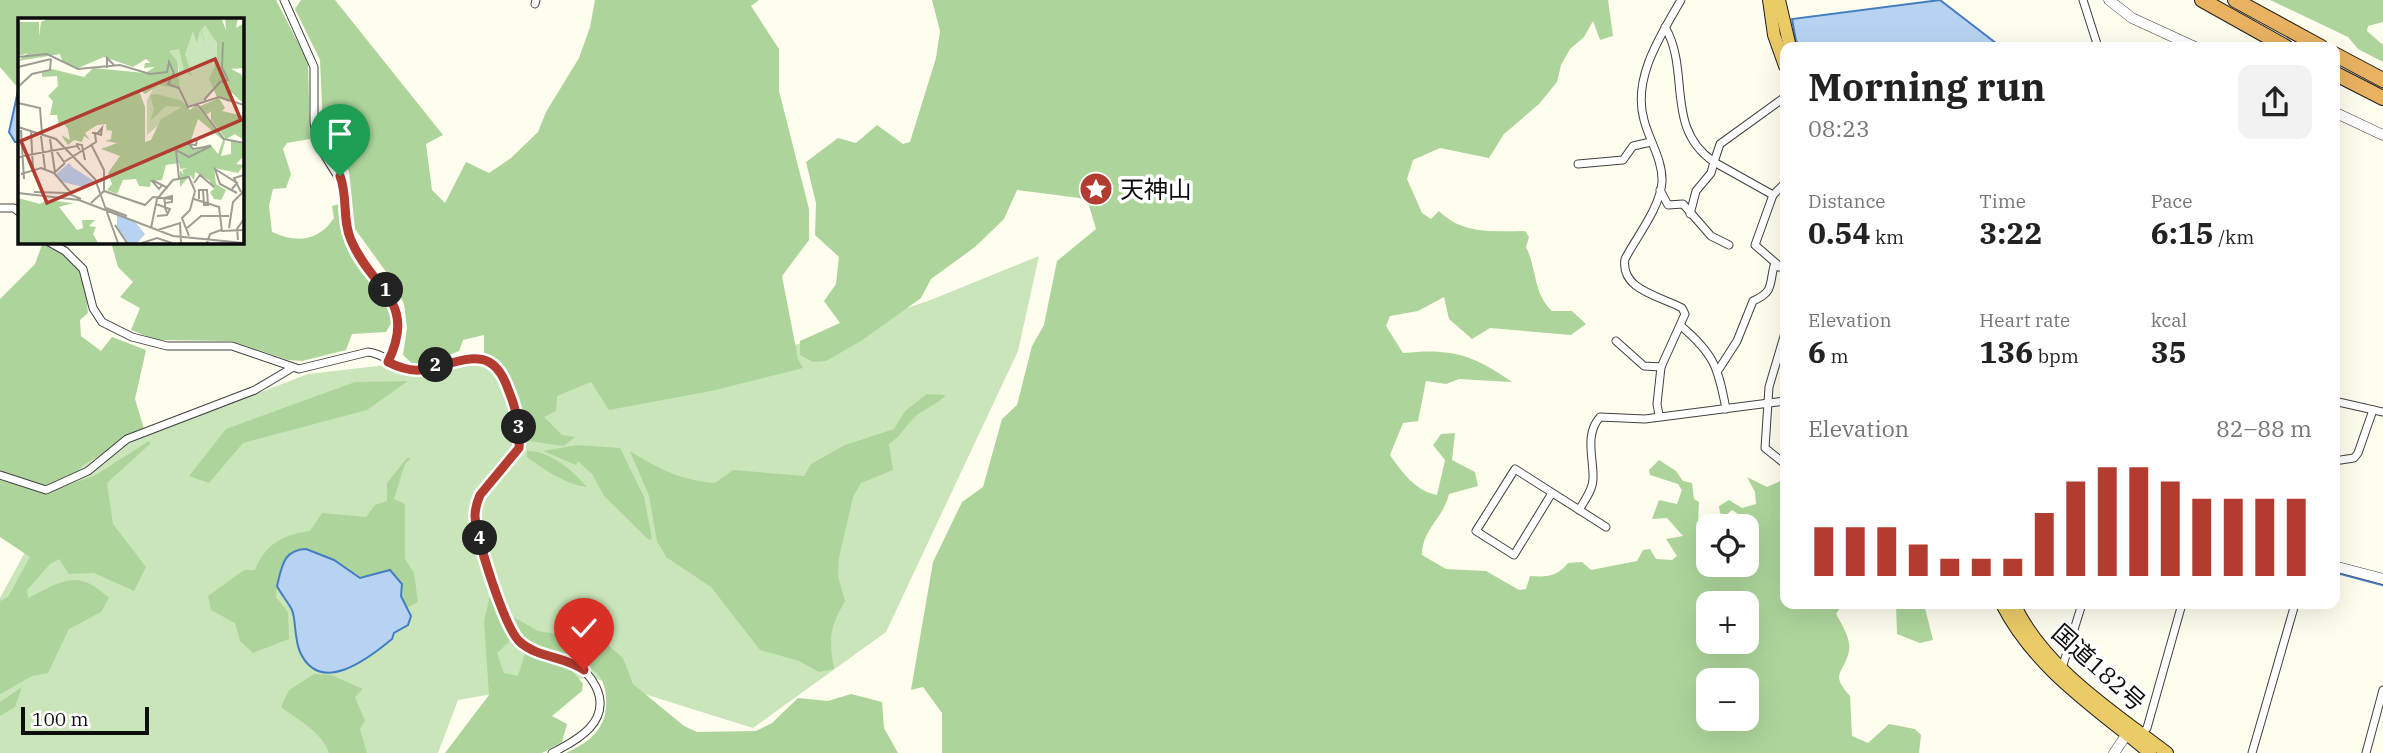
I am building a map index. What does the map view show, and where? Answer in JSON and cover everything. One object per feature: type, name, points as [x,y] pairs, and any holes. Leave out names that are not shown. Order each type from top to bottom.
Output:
[{"type":"highway","points":[[1769,0],[1774,34],[1780,51]]},
{"type":"highway","points":[[1779,0],[1789,42]]},
{"type":"highway","points":[[2202,0],[2277,42]]},
{"type":"highway","points":[[2235,0],[2312,42]]},
{"type":"highway","points":[[2340,57],[2383,80]]},
{"type":"highway","points":[[2340,76],[2383,98]]},
{"type":"highway","name":"国道182号","points":[[2004,609],[2045,666],[2150,753]]},
{"type":"highway","name":"国道182号","points":[[2017,609],[2032,635],[2062,668],[2166,753]]},
{"type":"street","points":[[284,0],[314,67],[314,122],[317,143],[345,188],[350,238],[397,310],[397,343],[388,362]]},
{"type":"street","points":[[1681,0],[1649,60],[1641,89],[1643,118],[1661,171],[1661,190],[1668,205],[1683,205],[1711,236],[1729,245]]},
{"type":"street","points":[[2083,0],[2096,42]]},
{"type":"street","points":[[2109,0],[2132,18],[2184,42]]},
{"type":"street","points":[[1665,27],[1679,76],[1679,104],[1685,126],[1700,152],[1773,195]]},
{"type":"street","points":[[1690,214],[1696,191],[1711,173],[1720,144],[1780,101]]},
{"type":"street","points":[[2340,115],[2383,135]]},
{"type":"street","points":[[1578,164],[1623,160],[1633,146],[1651,142]]},
{"type":"street","points":[[1780,188],[1773,195],[1755,245],[1780,265]]},
{"type":"street","points":[[1659,415],[1657,404],[1661,368],[1685,314],[1682,308],[1635,286],[1623,268],[1625,259],[1661,190]]},
{"type":"street","points":[[0,208],[14,208],[18,211]]},
{"type":"street","points":[[51,243],[79,264],[95,314],[113,330],[167,346],[232,346],[292,368],[307,369],[368,352],[377,353],[402,369],[421,370],[469,357],[480,358],[505,380],[517,416],[519,448],[480,495],[477,502],[477,525],[509,627],[519,642],[531,650],[576,664],[584,670],[592,680],[600,703],[596,719],[585,734],[552,753]]},
{"type":"street","points":[[1719,369],[1737,341],[1754,301],[1768,294],[1774,283],[1772,271],[1780,268]]},
{"type":"street","points":[[1681,326],[1696,339],[1719,369],[1726,409]]},
{"type":"street","points":[[1616,341],[1644,366],[1661,368]]},
{"type":"street","points":[[1780,350],[1769,387],[1765,448],[1780,460]]},
{"type":"street","points":[[0,475],[46,490],[88,471],[127,439],[255,390],[292,368]]},
{"type":"street","points":[[1578,510],[1594,480],[1590,458],[1595,422],[1600,417],[1645,419],[1659,415],[1780,402]]},
{"type":"street","points":[[2340,402],[2383,412]]},
{"type":"street","points":[[2340,460],[2354,458],[2358,453],[2373,410]]},
{"type":"street","points":[[1552,493],[1514,555],[1476,531],[1515,469],[1606,527]]},
{"type":"street","points":[[2340,568],[2383,579]]},
{"type":"street","points":[[2062,668],[2080,609]]},
{"type":"street","points":[[2142,734],[2147,728],[2181,609]]},
{"type":"street","points":[[2252,753],[2294,609]]},
{"type":"street","points":[[2366,753],[2383,690]]},
{"type":"street","points":[[2114,753],[2127,734]]},
{"type":"green space","points":[[0,0],[276,0],[308,62],[310,139],[287,143],[283,149],[291,174],[286,188],[273,189],[269,206],[272,232],[298,239],[314,236],[328,226],[334,218],[332,206],[339,204],[342,234],[350,255],[386,304],[392,322],[386,332],[352,334],[346,350],[302,361],[288,360],[232,341],[156,340],[131,330],[140,308],[120,297],[133,282],[118,267],[111,243],[243,243],[243,18],[18,18],[18,88],[0,67]]},
{"type":"green space","points":[[301,0],[335,0],[443,135],[426,144],[432,190],[445,203],[466,162],[489,173],[511,158],[538,132],[546,112],[579,58],[590,27],[595,0],[759,0],[751,6],[779,49],[779,91],[809,209],[809,240],[782,276],[798,359],[803,368],[711,391],[609,410],[591,382],[557,396],[556,411],[544,417],[562,435],[575,437],[564,446],[528,441],[524,413],[517,391],[505,372],[484,353],[484,335],[463,340],[459,351],[417,368],[403,355],[407,328],[404,304],[392,280],[355,229],[349,171],[331,150],[323,128],[320,60],[295,9]]},
{"type":"green space","points":[[932,0],[1608,0],[1613,36],[1600,40],[1593,21],[1584,37],[1570,49],[1561,65],[1557,82],[1539,104],[1504,134],[1489,158],[1440,148],[1413,160],[1407,179],[1422,213],[1431,219],[1439,211],[1458,224],[1479,230],[1525,231],[1529,237],[1526,247],[1538,289],[1546,304],[1552,311],[1572,311],[1586,324],[1571,335],[1490,328],[1472,339],[1449,319],[1444,297],[1418,311],[1390,316],[1386,326],[1403,353],[1434,351],[1460,355],[1485,365],[1512,382],[1459,379],[1446,384],[1426,381],[1418,421],[1403,423],[1390,455],[1416,485],[1437,495],[1445,460],[1433,445],[1441,434],[1455,433],[1452,460],[1475,472],[1478,486],[1449,494],[1425,538],[1422,555],[1446,569],[1486,571],[1519,590],[1526,589],[1530,576],[1551,575],[1568,563],[1582,562],[1591,570],[1637,561],[1643,550],[1650,549],[1656,559],[1672,560],[1677,556],[1666,539],[1683,536],[1667,518],[1652,519],[1659,500],[1677,504],[1682,490],[1678,484],[1650,475],[1649,470],[1659,460],[1676,471],[1683,481],[1692,483],[1694,499],[1699,502],[1698,514],[1696,514],[1696,577],[1759,577],[1759,514],[1739,514],[1732,510],[1723,514],[1720,513],[1719,506],[1729,500],[1742,508],[1756,504],[1755,492],[1747,477],[1767,487],[1780,481],[1780,609],[1840,609],[1836,614],[1846,632],[1849,651],[1839,678],[1850,696],[1852,736],[1868,743],[1889,724],[1915,729],[1921,735],[1919,753],[942,753],[942,713],[923,687],[911,690],[933,562],[962,502],[983,487],[1002,419],[1017,405],[1032,346],[1044,325],[1057,261],[1096,229],[1087,199],[1017,190],[1004,219],[975,247],[931,279],[921,298],[861,341],[826,361],[813,362],[800,355],[800,341],[840,323],[824,301],[836,284],[839,257],[815,235],[816,203],[806,162],[838,138],[856,143],[877,125],[903,144],[910,142],[936,58],[940,31]]},
{"type":"green space","points":[[2270,0],[2383,0],[2383,22],[2368,26],[2367,31],[2383,45],[2383,62],[2358,49],[2348,37]]},
{"type":"green space","points":[[45,243],[73,262],[78,269],[85,286],[88,313],[80,320],[81,336],[101,351],[112,337],[146,350],[135,399],[144,429],[82,466],[76,474],[47,489],[0,473],[0,299],[35,264]]},
{"type":"green space","points":[[1039,256],[1018,351],[886,632],[753,728],[590,677],[458,700],[438,753],[0,753],[0,598],[73,464],[308,374],[456,357],[685,381],[928,301]]},
{"type":"green space","points":[[408,381],[367,410],[243,443],[209,483],[189,476],[226,429],[355,382]]},
{"type":"green space","points":[[927,394],[946,395],[917,416],[889,444],[893,470],[861,483],[853,497],[839,558],[838,576],[845,601],[832,634],[834,669],[819,672],[799,661],[760,650],[711,587],[666,557],[657,541],[649,496],[630,451],[670,473],[703,482],[715,483],[733,470],[804,476],[811,464],[845,445],[894,429],[905,411]]},
{"type":"green space","points":[[149,441],[150,444],[107,483],[113,524],[146,567],[134,591],[94,573],[69,574],[59,559],[50,564],[27,590],[28,598],[61,583],[79,580],[109,598],[101,612],[69,629],[48,673],[32,676],[0,694],[0,601],[8,597],[30,557],[0,537],[0,478],[50,491],[94,476]]},
{"type":"green space","points":[[577,445],[620,448],[644,497],[652,538],[649,540],[604,496],[592,474],[578,461],[576,465],[543,451]]},
{"type":"green space","points":[[527,451],[553,458],[568,468],[587,487],[570,483],[548,471],[527,457]]},
{"type":"green space","points":[[407,458],[411,458],[405,464],[394,499],[405,504],[405,559],[414,573],[418,602],[407,608],[401,596],[352,575],[334,560],[277,586],[276,597],[288,612],[289,639],[253,653],[240,641],[235,623],[211,610],[208,596],[244,570],[255,570],[264,553],[276,542],[310,531],[322,513],[366,517],[375,505],[387,501],[387,483]]},
{"type":"green space","points":[[494,594],[510,641],[497,653],[504,673],[518,676],[525,653],[570,668],[583,684],[582,691],[552,716],[567,724],[562,742],[542,753],[445,753],[489,695],[484,621],[490,596]]},
{"type":"green space","points":[[1896,609],[1925,609],[1933,640],[1920,643],[1897,634]]},
{"type":"green space","points":[[505,612],[538,631],[584,638],[608,645],[623,658],[633,684],[684,726],[697,732],[756,731],[772,723],[798,698],[828,701],[851,694],[882,702],[884,728],[898,753],[566,753],[593,736],[602,723],[606,707],[605,690],[600,678],[582,663],[544,652],[526,643],[515,631]]},
{"type":"green space","points":[[314,674],[331,675],[363,689],[355,697],[365,721],[360,729],[367,753],[329,753],[315,733],[281,707],[289,690]]},
{"type":"green space","points":[[22,687],[15,707],[0,716],[0,702]]},
{"type":"water","points":[[1940,0],[1995,42],[1797,42],[1792,19]]},
{"type":"water","points":[[18,91],[18,142],[15,142],[9,132]]},
{"type":"water","points":[[306,549],[334,560],[360,578],[390,570],[402,584],[401,596],[411,616],[408,625],[394,633],[392,639],[370,656],[344,670],[319,671],[309,665],[298,647],[292,610],[277,586],[282,566],[288,556],[292,552]]},
{"type":"waterway","points":[[2340,574],[2383,585]]},
{"type":"place","name":"天神山","points":[[1096,189]]},
{"type":"route","points":[[340,176],[345,188],[350,238],[359,255],[392,298],[397,310],[397,343],[388,362],[402,369],[421,370],[469,357],[480,358],[498,371],[505,380],[516,408],[519,448],[517,454],[480,495],[475,517],[477,525],[501,607],[519,642],[531,650],[576,664],[584,670]]}]
